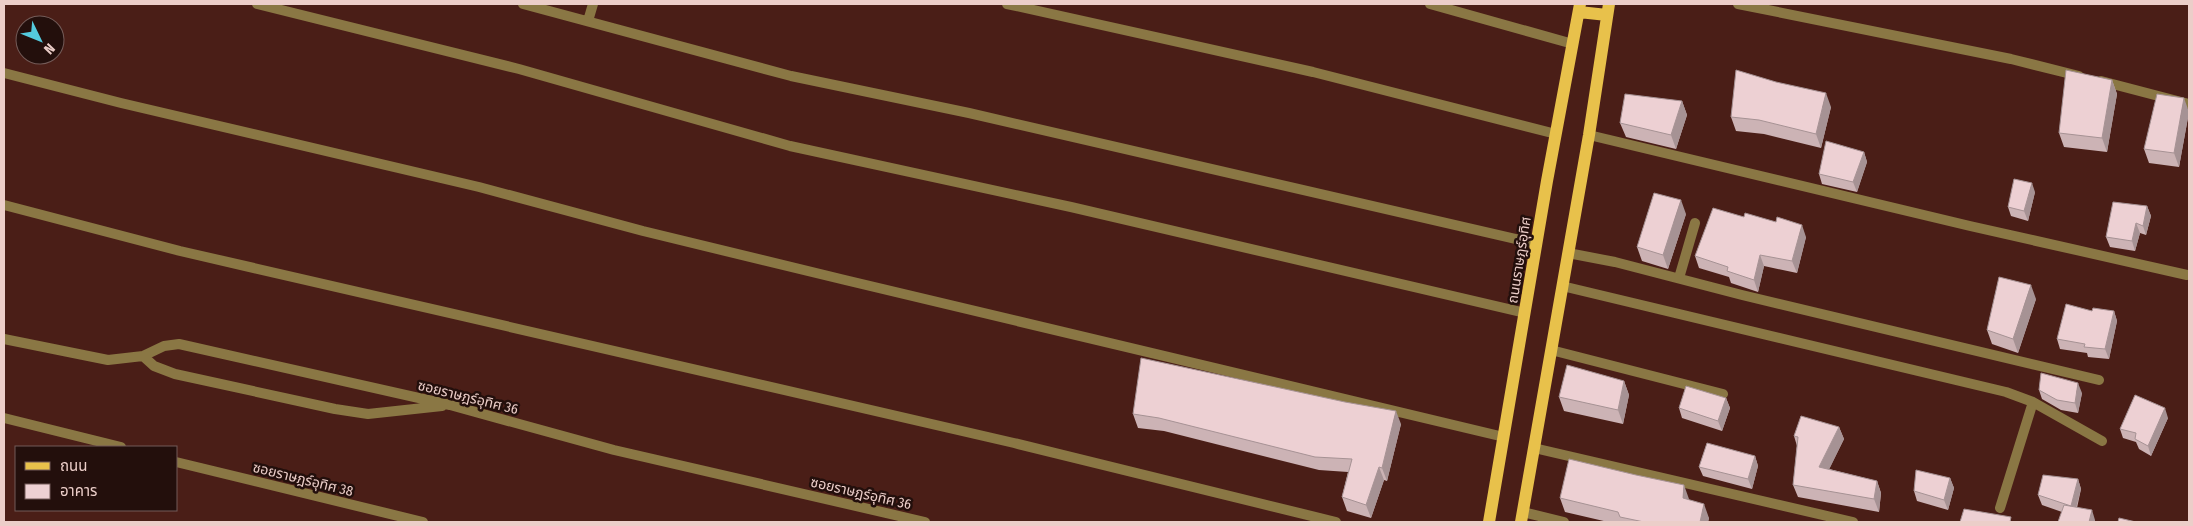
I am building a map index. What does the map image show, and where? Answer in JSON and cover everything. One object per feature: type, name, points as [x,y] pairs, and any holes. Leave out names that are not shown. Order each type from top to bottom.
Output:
[{"type":"main road","name":"ถนนราษฎร์อุทิศ","points":[[1489,522],[1579,8]]},
{"type":"main road","points":[[1522,517],[1589,135],[1608,9],[1579,8]]},
{"type":"street","points":[[257,4],[519,69],[790,146],[1071,207],[1526,313]]},
{"type":"street","points":[[523,4],[791,76],[1007,122],[1537,244]]},
{"type":"street","points":[[588,21],[593,4]]},
{"type":"street","points":[[1007,4],[1313,72],[1556,134]]},
{"type":"street","points":[[1430,4],[1573,44]]},
{"type":"street","points":[[1738,4],[2011,58],[2189,104]]},
{"type":"street","points":[[4,72],[121,103],[479,187],[643,231],[806,271],[1504,437]]},
{"type":"street","points":[[1589,135],[1760,174],[1970,226],[2187,274]]},
{"type":"street","points":[[4,205],[180,251],[985,436],[1336,522]]},
{"type":"street","points":[[1679,278],[1696,223]]},
{"type":"street","points":[[1568,253],[1679,278],[1742,295],[2099,380]]},
{"type":"street","points":[[1562,286],[2006,392],[2033,402],[2102,440]]},
{"type":"street","name":"ซอยราษฎร์อุทิศ 36","points":[[4,339],[108,360],[143,356],[164,346],[179,344],[450,405],[614,450],[925,522]]},
{"type":"street","points":[[1551,350],[1723,394]]},
{"type":"street","points":[[143,356],[154,366],[175,374],[335,409],[368,414],[450,405]]},
{"type":"street","points":[[2000,508],[2033,402]]},
{"type":"street","points":[[4,418],[116,446]]},
{"type":"street","points":[[1534,448],[1854,522]]},
{"type":"street","name":"ซอยราษฎร์อุทิศ 38","points":[[178,462],[423,522]]},
{"type":"street","points":[[1522,517],[1564,522]]},
{"type":"building","points":[[1736,70],[1776,82],[1826,93],[1816,134],[1759,120],[1731,117]]},
{"type":"building","points":[[2066,70],[2112,80],[2102,138],[2059,133]]},
{"type":"building","points":[[1625,94],[1682,101],[1671,135],[1620,123]]},
{"type":"building","points":[[2157,94],[2184,98],[2174,153],[2144,149]]},
{"type":"building","points":[[1826,141],[1864,152],[1853,182],[1819,174]]},
{"type":"building","points":[[2014,179],[2032,183],[2024,211],[2008,207]]},
{"type":"building","points":[[1654,193],[1681,200],[1663,255],[1637,247]]},
{"type":"building","points":[[2113,202],[2147,206],[2143,226],[2136,223],[2132,241],[2106,237]]},
{"type":"building","points":[[1713,208],[1744,217],[1745,213],[1776,222],[1777,217],[1802,225],[1792,261],[1760,255],[1754,280],[1727,271],[1728,267],[1695,256]]},
{"type":"building","points":[[1999,277],[2031,285],[2013,339],[1987,330]]},
{"type":"building","points":[[2066,304],[2092,311],[2093,308],[2114,311],[2105,349],[2084,347],[2085,344],[2057,339]]},
{"type":"building","points":[[1141,358],[1345,402],[1396,411],[1382,468],[1379,467],[1366,505],[1342,497],[1352,459],[1315,457],[1159,418],[1133,414]]},
{"type":"building","points":[[1567,365],[1624,381],[1618,410],[1559,397]]},
{"type":"building","points":[[2041,373],[2078,383],[2075,403],[2057,400],[2039,390]]},
{"type":"building","points":[[1686,386],[1726,398],[1718,421],[1679,408]]},
{"type":"building","points":[[2135,395],[2165,408],[2148,446],[2135,439],[2136,433],[2120,429]]},
{"type":"building","points":[[1801,416],[1839,427],[1819,467],[1877,481],[1874,499],[1793,485],[1798,437],[1794,436]]},
{"type":"building","points":[[1707,443],[1755,456],[1748,479],[1699,467]]},
{"type":"building","points":[[1569,459],[1684,485],[1683,498],[1704,504],[1700,522],[1644,522],[1620,517],[1618,512],[1560,498]]},
{"type":"building","points":[[1916,470],[1950,478],[1944,500],[1914,491]]},
{"type":"building","points":[[2043,475],[2078,479],[2071,506],[2038,495]]},
{"type":"building","points":[[2064,505],[2092,510],[2089,522],[2058,522]]},
{"type":"building","points":[[1964,509],[2011,517],[2010,522],[1960,522]]},
{"type":"building","points":[[2119,518],[2136,522],[2118,522]]}]
